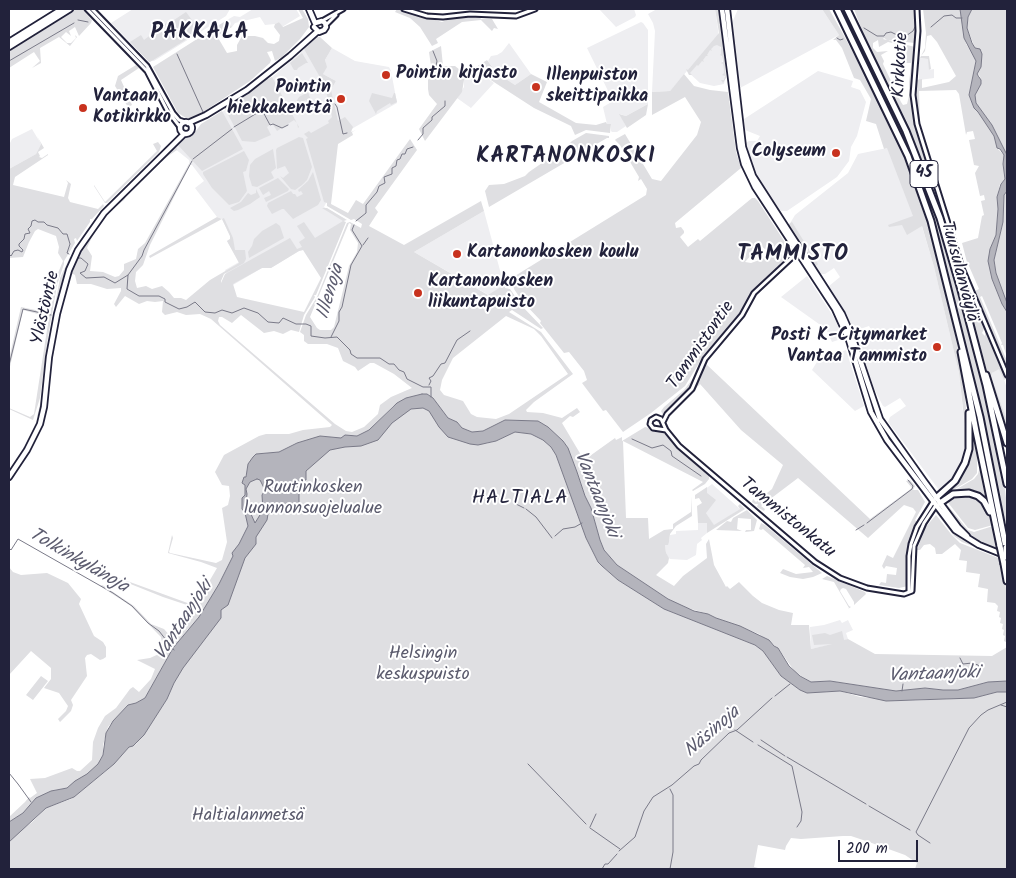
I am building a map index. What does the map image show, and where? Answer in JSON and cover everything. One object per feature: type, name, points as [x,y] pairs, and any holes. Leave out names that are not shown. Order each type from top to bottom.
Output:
[{"type":"highway","name":"Tuusulanväylä","points":[[837,9],[883,101],[913,170],[931,221],[984,434],[1003,547],[1007,557]]},
{"type":"highway","name":"Tuusulanväylä","points":[[847,9],[906,131],[927,182],[947,240],[992,412],[1007,484]]},
{"type":"highway","points":[[957,320],[968,393],[995,523]]},
{"type":"highway","points":[[976,349],[1007,443]]},
{"type":"highway","points":[[936,502],[955,481],[965,463],[970,423],[968,393]]},
{"type":"highway","points":[[1003,429],[1007,438]]},
{"type":"highway","points":[[936,502],[956,493],[964,492],[974,495],[987,505],[1003,547],[1007,581]]},
{"type":"main road","points":[[9,42],[62,9]]},
{"type":"main road","points":[[9,47],[70,9]]},
{"type":"main road","points":[[722,9],[740,148],[744,164],[758,193],[838,307],[848,326],[880,419],[891,437],[936,502],[958,527],[973,542],[1007,557]]},
{"type":"main road","points":[[727,9],[743,147],[758,185],[799,251]]},
{"type":"main road","points":[[206,115],[192,129],[187,122],[206,115],[255,84],[295,52],[319,25],[309,10]]},
{"type":"main road","name":"Ylästöntie","points":[[173,144],[180,128],[187,122]]},
{"type":"main road","points":[[180,128],[184,134]]},
{"type":"main road","name":"Ylästöntie","points":[[9,477],[27,450],[40,424],[44,407],[49,357],[62,290],[78,250],[104,213],[173,144],[192,129]]},
{"type":"street","points":[[87,9],[146,71],[167,110],[180,128]]},
{"type":"street","points":[[92,9],[152,72],[173,114],[179,120],[187,122]]},
{"type":"street","points":[[319,25],[343,9]]},
{"type":"street","points":[[404,9],[438,17],[470,14],[516,16],[535,9]]},
{"type":"street","name":"Kirkkotie","points":[[917,9],[918,31],[913,95],[917,124],[962,268],[1007,376]]},
{"type":"street","name":"Tammistontie","points":[[662,423],[667,414],[692,390],[705,359],[742,315],[754,293],[799,251]]},
{"type":"street","name":"Tammistontie","points":[[658,417],[667,414]]},
{"type":"street","points":[[659,428],[662,423],[658,417],[652,419],[650,424],[654,429],[666,430]]},
{"type":"street","name":"Tammistonkatu","points":[[662,423],[678,446],[826,570],[840,578],[867,588],[894,593],[909,593],[913,587],[913,556],[917,537],[936,502]]},
{"type":"shaded area","points":[[133,9],[230,9],[226,16],[154,61],[149,61],[111,23]]},
{"type":"shaded area","points":[[253,9],[296,9],[300,16],[282,27],[279,22],[265,25],[260,17],[235,23],[232,27],[227,20],[234,16],[240,17]]},
{"type":"shaded area","points":[[599,9],[634,9],[636,15],[616,27]]},
{"type":"shaded area","points":[[657,9],[715,9],[725,79],[724,84],[714,86],[700,83],[687,71],[670,91],[652,92],[655,31],[648,14]]},
{"type":"shaded area","points":[[738,9],[822,9],[839,35],[740,88],[732,23]]},
{"type":"shaded area","points":[[960,9],[972,9],[968,17],[967,28],[972,43],[975,48],[980,49],[982,54],[981,67],[977,74],[981,84],[975,95],[976,103],[992,125],[1007,155],[1007,191],[1004,195],[1003,222],[994,260],[996,273],[1007,303],[1007,312],[992,279],[988,261],[990,249],[996,235],[997,197],[1001,184],[1005,179],[1004,155],[997,148],[994,136],[974,108],[969,95],[976,61],[964,38]]},
{"type":"shaded area","points":[[641,22],[648,30],[648,104],[626,116],[620,114],[626,126],[617,132],[612,132],[611,124],[607,124],[603,107],[613,101],[587,48]]},
{"type":"shaded area","points":[[509,43],[531,74],[515,85],[497,73],[488,61],[491,56],[502,52]]},
{"type":"shaded area","points":[[306,48],[331,90],[336,81],[323,74],[326,65],[325,60],[332,48],[355,61],[389,67],[397,103],[341,135],[308,138],[326,203],[324,207],[345,219],[344,223],[271,268],[262,268],[233,285],[225,270],[239,262],[227,241],[230,239],[230,236],[222,219],[217,217],[195,188],[204,181],[192,165],[190,165],[189,160],[174,148],[181,142],[188,140],[203,125],[270,79]]},
{"type":"shaded area","points":[[919,58],[929,59],[929,70],[934,69],[934,78],[919,80]]},
{"type":"shaded area","points":[[818,71],[853,81],[851,87],[860,90],[866,102],[857,136],[851,147],[849,161],[837,177],[787,211],[781,211],[762,186],[753,167],[746,143],[757,141],[760,136],[745,130],[744,119]]},
{"type":"shaded area","points":[[473,73],[483,75],[494,83],[471,108],[457,98],[464,87],[464,80]]},
{"type":"shaded area","points":[[32,129],[41,144],[36,154],[9,169],[9,145],[12,139]]},
{"type":"shaded area","points":[[892,147],[920,220],[934,267],[959,373],[966,441],[960,466],[950,482],[939,490],[888,422],[890,417],[906,406],[900,398],[885,407],[883,406],[871,383],[858,343],[874,335],[869,326],[854,331],[829,286],[840,277],[834,268],[825,274],[820,274],[789,225],[795,215],[848,173],[858,154]]},
{"type":"shaded area","name":"Kartanonkosken koulu","points":[[484,211],[505,289],[492,297],[414,252]]},
{"type":"shaded area","points":[[807,276],[835,319],[842,335],[841,339],[832,342],[826,329],[781,297]]},
{"type":"shaded area","points":[[846,350],[864,406],[855,411],[812,370],[820,357],[824,358]]},
{"type":"shaded area","points":[[1000,366],[1007,389],[1007,424],[990,375]]},
{"type":"shaded area","points":[[427,394],[433,398],[448,418],[457,422],[462,428],[472,432],[483,431],[505,420],[538,421],[548,427],[568,448],[591,508],[604,550],[617,565],[668,599],[694,611],[740,626],[769,640],[778,648],[789,666],[800,676],[811,682],[830,681],[896,691],[925,688],[958,690],[988,682],[1007,681],[1007,692],[997,692],[974,698],[886,701],[840,691],[807,693],[800,690],[781,676],[763,651],[755,645],[664,609],[618,580],[602,566],[586,538],[556,455],[543,440],[531,434],[515,432],[496,441],[478,445],[470,444],[448,437],[429,411],[423,408],[411,409],[392,423],[378,440],[361,446],[330,450],[306,471],[306,480],[300,480],[299,482],[299,502],[283,510],[281,513],[276,511],[268,514],[267,520],[256,537],[256,544],[245,558],[228,605],[221,610],[221,618],[183,668],[167,699],[144,735],[133,746],[129,747],[114,764],[74,797],[46,808],[9,842],[9,822],[23,813],[36,798],[51,791],[67,788],[98,764],[103,755],[106,733],[113,721],[128,705],[145,698],[173,648],[199,617],[219,584],[233,556],[232,553],[248,526],[242,509],[245,485],[242,483],[244,477],[246,477],[248,464],[253,457],[256,454],[279,452],[297,443],[320,436],[341,438],[345,435],[357,436],[369,430],[397,403],[406,398]],"holes":[[[257,479],[260,480],[265,490],[262,495],[263,510],[255,523],[246,503],[246,489],[250,482]]]},
{"type":"shaded area","points":[[712,484],[740,509],[714,526],[706,513],[704,490]]},
{"type":"shaded area","points":[[698,523],[707,523],[707,533],[697,544],[696,555],[687,560],[670,559],[666,555],[665,545],[669,542],[670,535],[676,534],[676,531],[698,530]]},
{"type":"shaded area","points":[[840,620],[842,623],[848,620],[853,630],[846,633],[848,639],[811,649],[810,627]]},
{"type":"green space","points":[[71,9],[82,9],[92,20],[79,36],[75,27],[69,31],[71,36],[66,32],[61,37],[67,43],[71,43],[76,38],[75,35],[77,37],[70,46],[59,37],[40,48],[41,63],[32,68],[40,61],[34,52],[9,68],[9,50]]},
{"type":"green space","points":[[298,9],[302,9],[308,19],[309,27],[282,57],[275,61],[272,51],[267,52],[271,60],[270,63],[250,81],[193,118],[186,118],[178,113],[153,67],[227,20],[232,27],[217,36],[227,53],[237,51],[237,45],[242,36],[263,38],[268,43],[274,44],[279,41],[280,35],[274,27],[275,24],[279,22],[283,27],[303,18]]},
{"type":"green space","points":[[397,9],[442,22],[452,18],[468,16],[492,19],[498,29],[494,28],[492,31],[481,20],[462,22],[436,39],[438,43],[432,46],[420,27],[410,18],[395,12]]},
{"type":"green space","points":[[715,9],[718,9],[723,35],[726,78],[723,83],[721,80],[724,80],[725,76],[722,75],[724,73],[723,64],[721,63],[723,62],[722,56],[720,55],[721,47],[717,45],[711,49],[712,51],[710,50],[708,56],[703,60],[704,62],[702,61],[690,73],[692,75],[689,75],[686,69],[688,70],[719,33]]},
{"type":"green space","points":[[822,9],[829,9],[864,73],[904,157],[931,233],[962,366],[968,429],[966,456],[957,475],[951,481],[960,466],[965,449],[966,436],[959,373],[934,267],[922,226],[907,235],[902,225],[889,227],[888,225],[913,216],[887,148],[884,149],[876,124],[866,121],[871,99],[860,80],[854,78],[842,48],[836,40],[833,40],[839,35]]},
{"type":"green space","points":[[839,9],[844,9],[896,114],[908,141],[910,153]]},
{"type":"green space","points":[[854,9],[915,9],[917,30],[915,43],[887,40],[915,47],[911,95],[915,122],[964,278],[985,327],[982,333],[985,336],[987,331],[1006,379],[1004,380],[999,369],[992,373],[991,376],[1007,421],[1007,434],[947,232],[917,150],[864,36]],"holes":[[[878,40],[879,47],[888,42],[907,46],[906,63],[911,63],[907,104],[903,105],[901,102],[883,64],[884,61],[881,55],[888,51],[877,52],[873,48],[873,43]]]},
{"type":"green space","points":[[923,9],[960,9],[966,44],[976,61],[969,95],[974,108],[994,136],[997,148],[1004,155],[1005,179],[1000,184],[997,197],[996,235],[990,249],[992,279],[1007,312],[1007,357],[982,296],[980,297],[1007,361],[1007,367],[975,291],[979,289],[968,266],[962,243],[978,238],[982,216],[984,215],[981,201],[985,200],[984,195],[980,196],[975,173],[979,166],[974,165],[969,140],[975,139],[973,131],[967,132],[966,135],[959,94],[956,90],[919,91],[920,124],[916,105],[916,80],[922,79],[922,88],[949,82],[956,76],[931,35],[927,36],[925,51],[921,56],[925,48],[926,33]]},
{"type":"green space","points":[[972,9],[1007,9],[1007,155],[992,125],[976,103],[975,95],[981,84],[980,76],[977,74],[980,69],[975,48],[967,28],[968,17]]},
{"type":"green space","points":[[186,12],[200,31],[150,62],[130,42],[141,35],[144,40],[169,21],[171,22]]},
{"type":"green space","points":[[315,37],[320,37],[332,48],[325,60],[327,67],[323,74],[336,81],[331,90],[338,121],[345,117],[353,127],[351,132],[356,130],[352,132],[353,135],[338,144],[331,204],[348,213],[356,200],[363,204],[410,139],[417,150],[375,208],[378,212],[369,226],[404,245],[481,201],[484,211],[414,252],[488,295],[504,285],[505,288],[510,289],[522,306],[543,328],[541,329],[512,310],[509,312],[541,332],[573,374],[534,402],[526,410],[527,412],[543,413],[562,418],[577,408],[580,412],[573,417],[570,416],[562,423],[581,455],[587,458],[615,438],[616,440],[622,437],[622,441],[645,427],[662,431],[709,475],[709,479],[705,484],[693,491],[703,482],[623,441],[626,518],[648,518],[649,539],[664,530],[673,529],[673,524],[691,512],[691,496],[692,516],[676,526],[670,534],[668,545],[665,545],[669,558],[668,563],[656,575],[674,586],[683,576],[707,558],[706,544],[709,539],[714,565],[726,587],[730,589],[739,582],[762,603],[793,613],[791,625],[809,625],[811,649],[832,644],[814,645],[812,635],[825,633],[830,635],[842,631],[844,640],[848,639],[875,654],[992,656],[1007,647],[1007,681],[988,682],[958,690],[925,688],[896,691],[831,681],[811,682],[795,672],[778,648],[759,634],[708,614],[681,606],[617,565],[604,550],[591,508],[568,448],[548,427],[538,421],[505,420],[483,431],[472,432],[462,428],[457,422],[448,418],[433,398],[427,394],[422,394],[406,398],[393,406],[369,430],[357,436],[354,435],[342,439],[324,436],[296,443],[279,452],[256,454],[248,464],[245,485],[246,489],[250,482],[257,479],[260,480],[265,490],[262,495],[263,510],[258,522],[233,556],[219,585],[193,626],[188,629],[166,660],[145,698],[128,705],[108,727],[103,745],[103,755],[98,764],[67,788],[55,790],[36,798],[23,813],[9,822],[9,817],[29,797],[37,793],[30,779],[45,778],[72,768],[80,771],[92,760],[93,742],[105,716],[116,708],[130,689],[133,687],[139,692],[151,679],[155,669],[137,660],[150,658],[161,653],[163,650],[161,637],[131,606],[100,586],[104,586],[134,606],[151,624],[164,629],[171,637],[194,609],[108,574],[193,605],[198,604],[205,590],[210,585],[210,580],[217,568],[168,553],[172,535],[170,553],[216,563],[222,560],[227,542],[222,508],[228,505],[230,496],[229,486],[222,485],[215,472],[224,455],[266,434],[289,434],[303,430],[330,427],[332,425],[211,319],[200,314],[186,315],[177,312],[165,315],[162,312],[163,301],[147,301],[139,304],[125,296],[116,307],[114,304],[121,288],[107,289],[91,284],[77,284],[75,275],[70,275],[74,264],[100,219],[125,197],[128,191],[176,145],[177,150],[129,192],[124,200],[106,214],[96,228],[87,248],[92,256],[90,271],[103,272],[115,277],[119,276],[124,270],[124,264],[136,259],[138,249],[145,243],[190,162],[150,245],[143,265],[136,272],[135,281],[137,288],[146,286],[152,289],[162,286],[174,298],[186,300],[210,280],[239,263],[227,241],[230,239],[222,219],[224,218],[233,238],[235,250],[245,250],[246,259],[244,263],[224,274],[221,283],[225,274],[290,238],[297,249],[302,247],[299,242],[305,238],[297,226],[304,222],[315,238],[343,221],[346,222],[316,295],[314,295],[315,297],[304,315],[299,332],[291,330],[283,334],[274,331],[264,333],[241,315],[232,323],[222,317],[219,317],[218,321],[220,325],[335,424],[346,431],[352,432],[364,427],[378,414],[380,405],[391,397],[412,388],[394,374],[374,363],[370,363],[358,371],[355,367],[343,361],[338,348],[327,344],[308,344],[304,341],[304,335],[300,332],[306,315],[317,297],[347,223],[350,222],[361,228],[362,224],[354,219],[351,220],[327,206],[327,203],[324,202],[306,139],[308,138],[304,134],[309,131],[311,133],[329,123],[328,121],[332,117],[325,86],[304,49]],"holes":[[[349,223],[351,224],[350,230],[358,243],[357,252],[349,266],[334,327],[331,330],[320,330],[310,317]],[[303,250],[321,278],[304,312],[237,297],[233,284],[262,268],[271,268]],[[506,316],[534,329],[568,374],[509,414],[496,419],[477,417],[471,414],[463,401],[444,395],[440,390],[442,380],[453,358]]]},
{"type":"green space","points":[[441,46],[443,66],[455,66],[465,74],[487,60],[497,73],[515,85],[531,74],[547,82],[539,102],[576,123],[596,125],[606,122],[611,124],[610,133],[586,130],[575,135],[571,126],[534,108],[483,75],[473,73],[464,80],[462,92],[425,141],[419,129],[437,104],[429,95],[428,89],[428,80],[432,73],[429,52]]},
{"type":"green space","points":[[302,53],[308,63],[294,70],[290,63]]},
{"type":"green space","points":[[921,56],[929,56],[931,69],[929,70],[928,59],[920,58]]},
{"type":"green space","points":[[136,65],[139,68],[121,80],[132,105],[128,107],[115,86],[118,76]]},
{"type":"green space","points":[[684,74],[694,86],[728,92],[736,152],[741,168],[675,223],[676,228],[681,227],[684,231],[680,237],[688,247],[698,239],[700,241],[752,198],[755,198],[788,247],[789,255],[755,288],[741,312],[704,355],[685,386],[623,432],[606,410],[603,411],[582,383],[587,380],[584,371],[569,352],[564,353],[540,323],[541,321],[522,301],[510,279],[646,195],[647,189],[641,179],[638,181],[639,177],[616,139],[625,134],[652,179],[661,181],[697,135],[701,122],[685,97],[652,115],[652,92],[670,91]],"holes":[[[760,245],[770,250],[770,253],[765,258],[751,263],[745,262]]]},
{"type":"green space","points":[[272,77],[297,123],[294,120],[277,131],[272,123],[267,127],[271,135],[255,142],[242,141],[224,107],[265,78]]},
{"type":"green space","points":[[308,92],[313,106],[320,103],[324,108],[322,110],[319,106],[313,110],[306,100],[303,102],[306,108],[297,113],[296,102],[299,97]]},
{"type":"green space","points":[[372,93],[392,98],[395,93],[397,102],[391,105],[390,103],[377,111],[376,114],[369,101]]},
{"type":"green space","points":[[648,104],[646,115],[627,128],[619,114],[626,116]]},
{"type":"green space","points":[[222,111],[243,149],[202,171],[178,145],[184,138],[193,135],[201,124]]},
{"type":"green space","points":[[586,133],[609,136],[609,138],[489,207],[485,191],[489,185],[504,184],[525,176],[572,141]]},
{"type":"green space","points":[[37,136],[44,148],[38,152],[39,157],[42,158],[48,155],[15,177],[13,185],[64,197],[68,183],[66,180],[71,184],[68,198],[70,202],[98,209],[103,204],[104,206],[90,219],[90,222],[77,241],[76,238],[74,239],[75,243],[64,261],[57,285],[40,398],[33,420],[9,408],[30,417],[34,414],[49,317],[23,310],[9,371],[9,359],[21,307],[50,313],[58,273],[63,261],[58,253],[59,247],[56,236],[38,229],[29,242],[23,257],[9,258],[9,169],[36,154],[41,144]]},
{"type":"green space","points":[[299,137],[303,138],[312,167],[307,180],[295,190],[291,189],[280,176],[283,178],[289,173],[285,166],[277,169],[276,150]]},
{"type":"green space","points":[[158,142],[161,146],[159,152],[107,203],[105,203],[94,185],[105,202],[157,151],[153,144]]},
{"type":"green space","points":[[273,149],[276,168],[271,172],[274,178],[257,187],[252,186],[249,176],[250,165],[255,159]]},
{"type":"green space","points":[[244,151],[249,160],[246,171],[243,172],[247,191],[239,202],[229,205],[212,188],[203,172]]},
{"type":"green space","points":[[915,161],[940,225],[950,257],[989,409],[1004,482],[1007,506],[1007,521],[1005,522],[955,305],[936,234],[914,165]]},
{"type":"green space","points":[[313,172],[321,200],[318,205],[293,219],[284,209],[272,214],[267,206],[268,203],[291,191],[297,197],[303,194],[298,190],[308,181]]},
{"type":"green space","points":[[278,178],[289,189],[288,191],[266,202],[264,198],[271,195],[269,191],[263,195],[259,188]]},
{"type":"green space","points":[[256,189],[260,197],[238,210],[234,211],[230,208],[241,202],[248,193],[251,195],[256,193]]},
{"type":"green space","points":[[1007,191],[1007,303],[996,273],[994,260],[1003,222],[1004,195]]},
{"type":"green space","points":[[322,208],[327,208],[347,220],[343,221]]},
{"type":"green space","points":[[217,217],[222,219],[150,258],[149,256]]},
{"type":"green space","points":[[792,222],[818,264],[816,266],[789,227],[789,224]]},
{"type":"green space","points":[[276,223],[280,226],[284,238],[249,258],[248,252],[254,239],[262,231]]},
{"type":"green space","points":[[70,257],[72,258],[63,280],[55,313],[41,411],[37,417],[43,391],[47,348],[60,278]]},
{"type":"green space","points":[[705,363],[870,519],[912,488],[906,481],[910,480],[915,486],[913,490],[918,490],[925,502],[915,520],[918,523],[909,547],[908,586],[899,588],[879,585],[881,582],[886,583],[887,574],[896,575],[897,568],[886,566],[884,569],[882,566],[887,555],[893,558],[916,512],[913,508],[904,505],[868,538],[798,478],[761,506],[765,509],[764,511],[757,507],[758,504],[752,502],[753,499],[756,502],[772,489],[783,465],[741,430],[700,384],[686,397],[697,380],[700,380]]},
{"type":"green space","points":[[695,376],[689,390],[663,415],[661,411],[664,407],[684,390]]},
{"type":"green space","name":"Helsingin keskuspuisto","points":[[420,401],[444,420],[485,444],[515,432],[531,434],[543,440],[556,455],[586,537],[598,562],[602,566],[618,580],[664,609],[755,645],[763,651],[781,676],[800,690],[807,693],[840,691],[860,697],[905,701],[974,698],[997,692],[1007,692],[1007,869],[915,869],[917,863],[905,855],[851,836],[843,836],[791,838],[785,850],[758,845],[754,867],[762,869],[9,869],[9,842],[19,831],[31,823],[46,808],[71,799],[106,771],[129,747],[136,744],[150,725],[167,699],[174,683],[219,605],[232,569],[269,502],[266,500],[268,498],[270,502],[314,452],[352,443]]},
{"type":"green space","points":[[971,418],[977,451],[977,473],[972,479],[943,496],[960,478],[966,465]]},
{"type":"green space","points":[[980,466],[990,506],[972,493],[944,498],[974,479],[978,474]]},
{"type":"green space","points":[[707,487],[707,493],[716,500],[706,513],[714,525],[740,509],[738,506],[740,504],[745,509],[707,533],[707,523],[698,523],[697,506],[702,503],[699,498],[695,499],[695,495]]},
{"type":"green space","points":[[955,495],[970,495],[979,499],[989,514],[993,525],[975,530],[968,528],[946,500]]},
{"type":"green space","points":[[945,502],[968,530],[974,532],[993,526],[999,551],[981,544],[968,536],[944,505]]},
{"type":"green space","points":[[747,510],[757,520],[754,531],[745,532],[746,530],[751,530],[751,519],[738,518],[737,529],[742,531],[716,530],[727,521],[731,522],[733,518]]},
{"type":"green space","points":[[935,511],[962,537],[1001,557],[962,542],[954,536]]},
{"type":"green space","points":[[936,515],[960,543],[1001,559],[1007,595],[1007,647],[1004,641],[1003,624],[1000,623],[1000,612],[997,611],[998,606],[995,603],[987,602],[988,589],[978,587],[980,574],[966,572],[967,561],[959,560],[961,550],[955,544],[942,554],[936,554],[935,548],[930,544],[924,545],[920,550],[917,550],[924,529]]},
{"type":"green space","points":[[761,523],[822,573],[803,579],[780,573],[783,569],[796,574],[813,572],[809,567],[803,568],[805,565],[763,529],[759,529]]},
{"type":"green space","points":[[9,567],[13,572],[21,575],[47,573],[68,583],[81,599],[79,604],[94,636],[103,642],[106,647],[106,657],[103,659],[100,660],[91,654],[85,658],[87,676],[71,700],[73,705],[71,711],[60,722],[58,719],[68,706],[59,693],[44,688],[51,679],[51,668],[31,651],[9,675]]},
{"type":"green space","points":[[827,576],[866,594],[854,605],[846,589],[841,589],[840,591],[851,607],[848,609],[834,582],[822,579]]},
{"type":"green space","points":[[41,676],[48,681],[33,700],[26,695]]},
{"type":"waterway","points":[[931,27],[944,16],[952,15],[956,18],[962,18]]},
{"type":"waterway","points":[[78,20],[88,22]]},
{"type":"waterway","points":[[9,61],[74,23]]},
{"type":"waterway","points":[[864,28],[877,36],[884,36],[886,33],[891,32],[903,38],[913,31],[915,27]]},
{"type":"waterway","points":[[837,38],[843,39]]},
{"type":"waterway","name":"Illenoja","points":[[433,51],[437,61],[435,70],[439,74],[437,78]]},
{"type":"waterway","points":[[177,54],[203,112]]},
{"type":"waterway","name":"Illenoja","points":[[418,140],[423,134],[423,128],[445,106],[445,101]]},
{"type":"waterway","points":[[335,104],[343,134],[347,133]]},
{"type":"waterway","points":[[234,127],[262,110],[270,125],[273,124],[282,128],[288,125]]},
{"type":"waterway","points":[[193,159],[232,129]]},
{"type":"waterway","name":"Illenoja","points":[[356,221],[366,213],[366,205],[377,192],[379,186],[385,183],[384,177],[392,174],[392,168],[396,166],[397,160],[400,159],[402,154],[405,154],[407,149],[413,147]]},
{"type":"waterway","points":[[128,275],[142,256],[192,161]]},
{"type":"waterway","points":[[9,254],[11,256],[14,251],[18,250],[22,252],[23,250],[19,244],[24,239],[25,234],[30,233],[28,229],[32,221],[35,220],[58,228],[63,234],[67,234],[70,244],[67,253],[69,254]]},
{"type":"waterway","name":"Illenoja","points":[[331,337],[339,321],[339,312],[342,307],[351,265],[362,246],[352,230],[354,225]]},
{"type":"waterway","points":[[363,245],[368,238]]},
{"type":"waterway","points":[[77,258],[81,258],[88,264],[85,271],[80,273],[86,278],[104,277],[115,283],[128,275],[127,289],[139,296],[159,296],[165,299],[165,302],[179,309],[195,302],[205,312],[215,313],[222,310],[232,313],[244,308],[258,313],[268,322],[279,323],[283,318],[296,324],[306,324],[311,326],[311,336],[337,337],[350,350],[351,354],[357,358],[380,358],[389,364],[394,364],[399,370],[404,372],[407,379],[423,387],[431,387],[431,397]]},
{"type":"waterway","points":[[9,365],[23,309],[51,315]]},
{"type":"waterway","points":[[429,385],[431,381],[429,378],[433,376],[441,364],[445,363],[457,340],[470,331]]},
{"type":"waterway","points":[[632,439],[652,448],[663,445],[671,451],[672,456],[701,476]]},
{"type":"waterway","points":[[867,523],[912,489],[913,486],[908,480]]},
{"type":"waterway","points":[[516,504],[524,508]]},
{"type":"waterway","points":[[526,509],[536,517],[552,538]]},
{"type":"waterway","points":[[555,536],[563,529],[575,527],[582,523]]},
{"type":"waterway","points":[[856,530],[864,525]]},
{"type":"waterway","name":"Tolkinkylänoja","points":[[9,548],[11,550],[18,539],[113,593],[132,606],[148,623],[159,631],[174,650]]},
{"type":"waterway","name":"Vantaanjoki","points":[[960,658],[963,664],[972,663],[980,668]]},
{"type":"waterway","name":"Näsinoja","points":[[775,696],[790,684]]},
{"type":"waterway","name":"Vantaanjoki","points":[[902,691],[903,684]]},
{"type":"waterway","name":"Näsinoja","points":[[619,851],[635,837],[644,811],[653,797],[699,764],[729,733],[737,730],[772,698]]},
{"type":"waterway","points":[[930,843],[916,832],[969,728],[988,710],[1007,702]]},
{"type":"waterway","points":[[1001,705],[1007,707]]},
{"type":"waterway","points":[[735,730],[753,742]]},
{"type":"waterway","points":[[761,740],[785,756]]},
{"type":"waterway","points":[[758,745],[792,766],[802,812],[801,821],[797,827]]},
{"type":"waterway","points":[[787,757],[866,804]]},
{"type":"waterway","points":[[528,764],[586,824]]},
{"type":"waterway","points":[[9,773],[31,802]]},
{"type":"waterway","name":"Näsinoja","points":[[670,789],[673,795],[673,852],[670,869]]},
{"type":"waterway","points":[[869,806],[910,830]]},
{"type":"waterway","points":[[590,827],[596,814]]},
{"type":"waterway","points":[[590,828],[620,849]]},
{"type":"waterway","name":"Näsinoja","points":[[602,869],[617,854]]},
{"type":"place","name":"Pointin kirjasto","points":[[386,75]]},
{"type":"place","name":"Illenpuiston skeittipaikka","points":[[536,87]]},
{"type":"place","name":"Pointin hiekkakenttä","points":[[341,99]]},
{"type":"place","name":"Vantaan Kotikirkko","points":[[83,108]]},
{"type":"place","name":"Colyseum","points":[[836,153]]},
{"type":"place","name":"Kartanonkosken koulu","points":[[457,254]]},
{"type":"place","name":"Kartanonkosken liikuntapuisto","points":[[418,293]]},
{"type":"place","name":"Posti K-Citymarket Vantaa Tammisto","points":[[937,347]]},
{"type":"district","name":"PAKKALA","points":[[200,34]]},
{"type":"district","name":"KARTANONKOSKI","points":[[566,158]]},
{"type":"district","name":"TAMMISTO","points":[[793,256]]},
{"type":"district","name":"HALTIALA","points":[[520,500]]},
{"type":"park label","name":"Ruutinkosken luonnonsuojelualue","points":[[313,499]]},
{"type":"park label","name":"Haltialanmetsä","points":[[248,817]]}]
